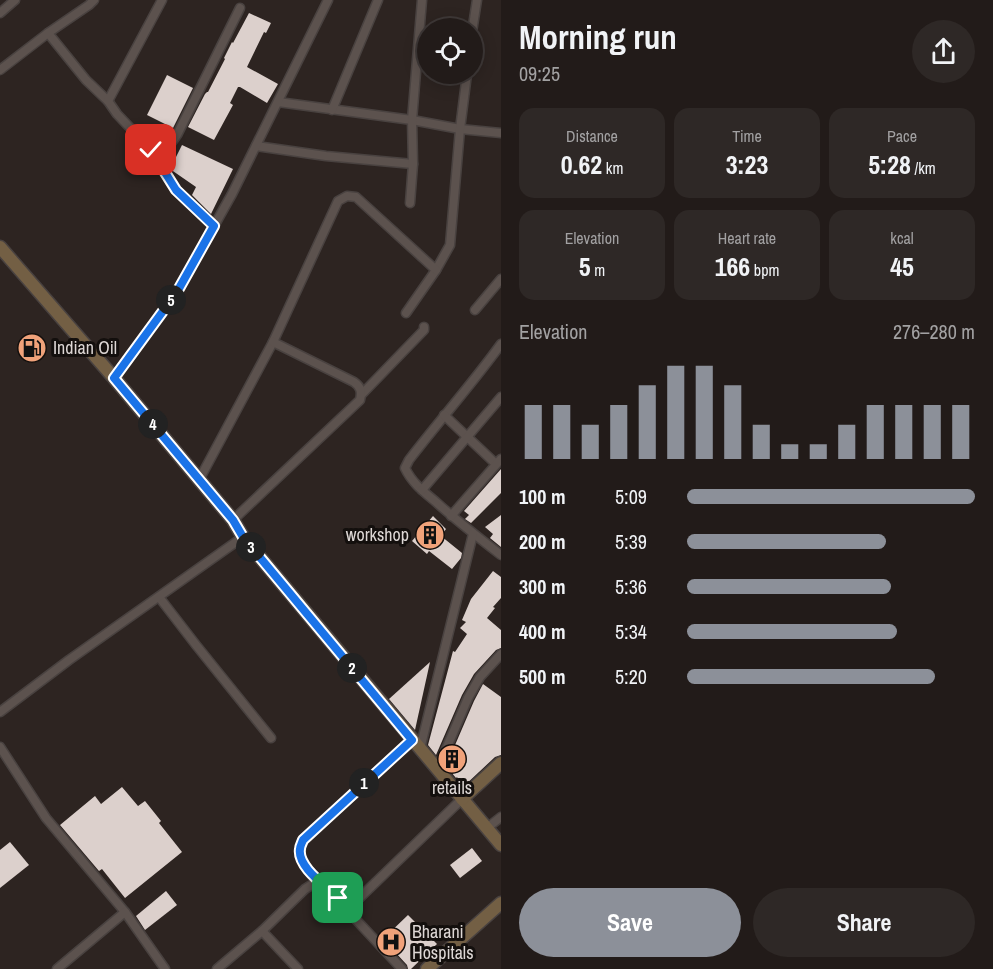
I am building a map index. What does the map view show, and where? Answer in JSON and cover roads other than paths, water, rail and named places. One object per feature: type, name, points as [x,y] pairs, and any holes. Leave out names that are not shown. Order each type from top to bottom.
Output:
[{"type":"main road","points":[[0,247],[233,520],[243,537],[501,845]]},
{"type":"main road","points":[[462,799],[501,764]]},
{"type":"main road","points":[[429,969],[501,903]]},
{"type":"street","points":[[0,13],[15,0]]},
{"type":"street","points":[[0,70],[94,0]]},
{"type":"street","points":[[108,101],[162,0]]},
{"type":"street","points":[[114,378],[177,292],[232,194],[328,0]]},
{"type":"street","points":[[333,110],[378,0]]},
{"type":"street","points":[[410,203],[413,164],[412,120],[422,0]]},
{"type":"street","points":[[474,18],[477,0]]},
{"type":"street","points":[[151,150],[162,151],[170,146],[177,135],[240,8]]},
{"type":"street","points":[[48,33],[86,80],[108,101],[117,114],[151,150],[176,190],[214,226]]},
{"type":"street","points":[[406,313],[436,270],[450,245],[466,84]]},
{"type":"street","points":[[278,102],[501,133]]},
{"type":"street","points":[[256,146],[326,156],[413,164]]},
{"type":"street","points":[[199,480],[273,342],[338,201],[347,196],[356,197],[436,270]]},
{"type":"street","points":[[475,310],[501,279]]},
{"type":"street","points":[[233,520],[360,400],[362,394],[424,330],[424,327]]},
{"type":"street","points":[[273,342],[354,382],[360,386],[362,394]]},
{"type":"street","points":[[501,344],[405,468],[410,478],[422,490],[501,555]]},
{"type":"street","points":[[422,490],[501,397]]},
{"type":"street","points":[[444,415],[499,462],[451,516]]},
{"type":"street","points":[[420,749],[473,534]]},
{"type":"street","points":[[0,712],[69,660],[243,537]]},
{"type":"street","points":[[159,597],[271,738]]},
{"type":"street","points":[[442,775],[472,691],[480,677],[501,654]]},
{"type":"street","points":[[402,969],[330,890],[321,884],[301,861],[299,851],[303,840],[412,740]]},
{"type":"street","points":[[0,747],[46,818],[124,912],[165,969]]},
{"type":"street","points":[[347,910],[462,799]]},
{"type":"street","points":[[488,828],[501,817]]},
{"type":"street","points":[[217,969],[262,931],[304,889],[313,884],[321,884]]},
{"type":"street","points":[[57,969],[124,912]]},
{"type":"street","points":[[262,931],[298,969]]},
{"type":"place","name":"Indian Oil","points":[[32,348]]},
{"type":"place","name":"workshop","points":[[430,535]]},
{"type":"place","name":"retails","points":[[452,759]]},
{"type":"place","name":"Bharani Hospitals","points":[[391,942]]}]
